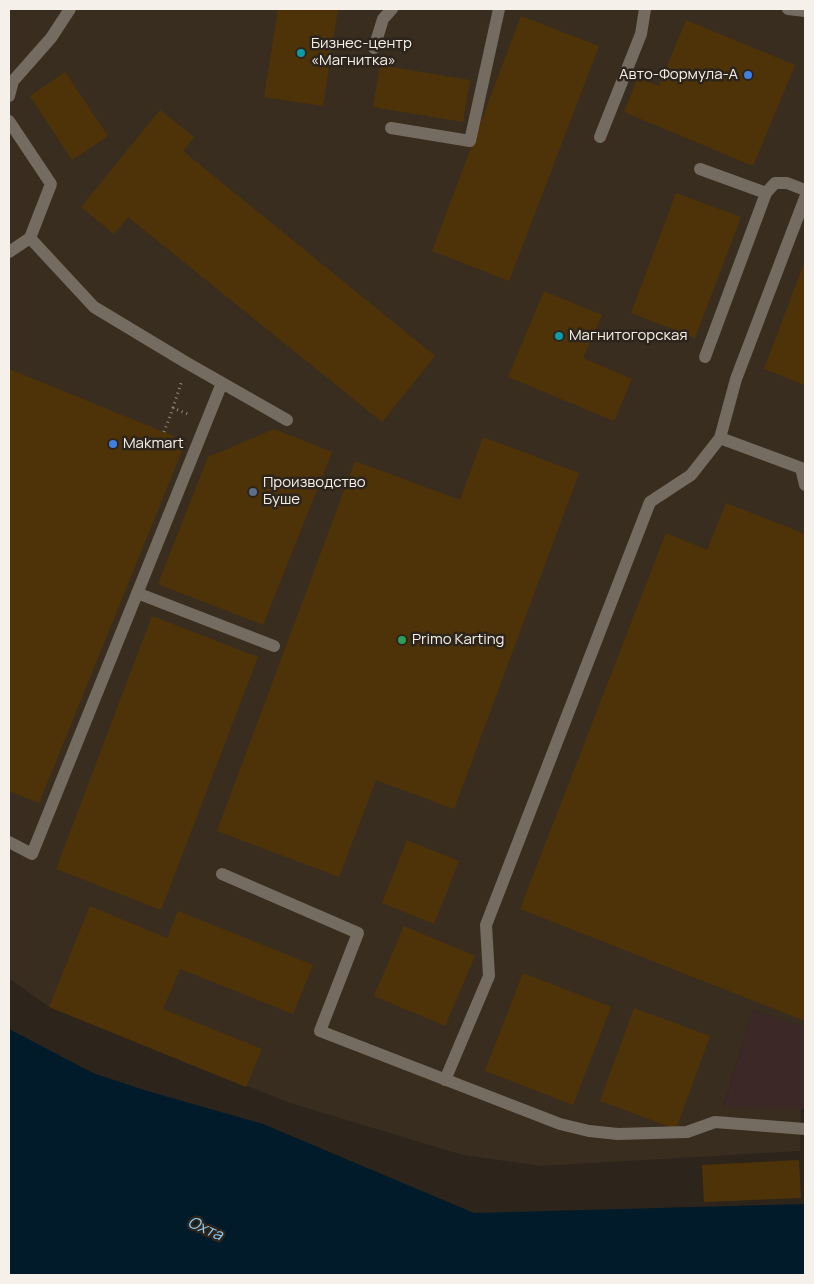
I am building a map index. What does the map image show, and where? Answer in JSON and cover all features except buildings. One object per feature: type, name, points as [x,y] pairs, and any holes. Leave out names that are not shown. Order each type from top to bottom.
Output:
[{"type":"lane","points":[[9,96],[11,82],[51,38],[70,9]]},
{"type":"lane","points":[[374,48],[384,19],[392,9]]},
{"type":"lane","points":[[391,128],[470,141],[499,9]]},
{"type":"lane","points":[[600,137],[641,34],[644,9]]},
{"type":"lane","points":[[788,9],[805,11]]},
{"type":"lane","points":[[9,121],[51,184],[30,238],[9,252]]},
{"type":"lane","points":[[700,169],[766,193]]},
{"type":"lane","points":[[705,357],[766,193],[775,184],[787,183],[805,190]]},
{"type":"lane","points":[[445,1080],[489,976],[486,925],[650,502],[691,475],[720,438],[736,379],[805,198]]},
{"type":"lane","points":[[30,238],[94,307],[222,384],[287,420]]},
{"type":"lane","points":[[9,842],[32,854],[222,384]]},
{"type":"lane","points":[[720,438],[803,467],[805,485]]},
{"type":"lane","points":[[137,593],[274,646]]},
{"type":"lane","points":[[222,874],[358,933],[320,1031],[560,1124],[589,1131],[618,1134],[687,1132],[715,1122],[805,1129]]},
{"type":"path","points":[[164,432],[187,363]]},
{"type":"path","points":[[173,408],[206,422]]},
{"type":"shaded area","points":[[9,9],[805,9],[805,1025],[804,1027],[753,1010],[723,1107],[801,1108],[800,1151],[541,1166],[463,1155],[290,1103],[49,1007],[9,978]]},
{"type":"shaded area","points":[[753,1010],[804,1027],[805,1025],[805,1109],[723,1108]]},
{"type":"water","name":"Охта","points":[[9,1029],[93,1073],[144,1090],[263,1124],[474,1213],[805,1204],[805,1275],[9,1275]]},
{"type":"place","name":"Бизнес-центр «Магнитка»","points":[[301,53]]},
{"type":"place","name":"Авто-Формула-А","points":[[748,75]]},
{"type":"place","name":"Магнитогорская","points":[[559,336]]},
{"type":"place","name":"Makmart","points":[[113,444]]},
{"type":"place","name":"Производство Буше","points":[[253,492]]},
{"type":"place","name":"Primo Karting","points":[[402,640]]}]
